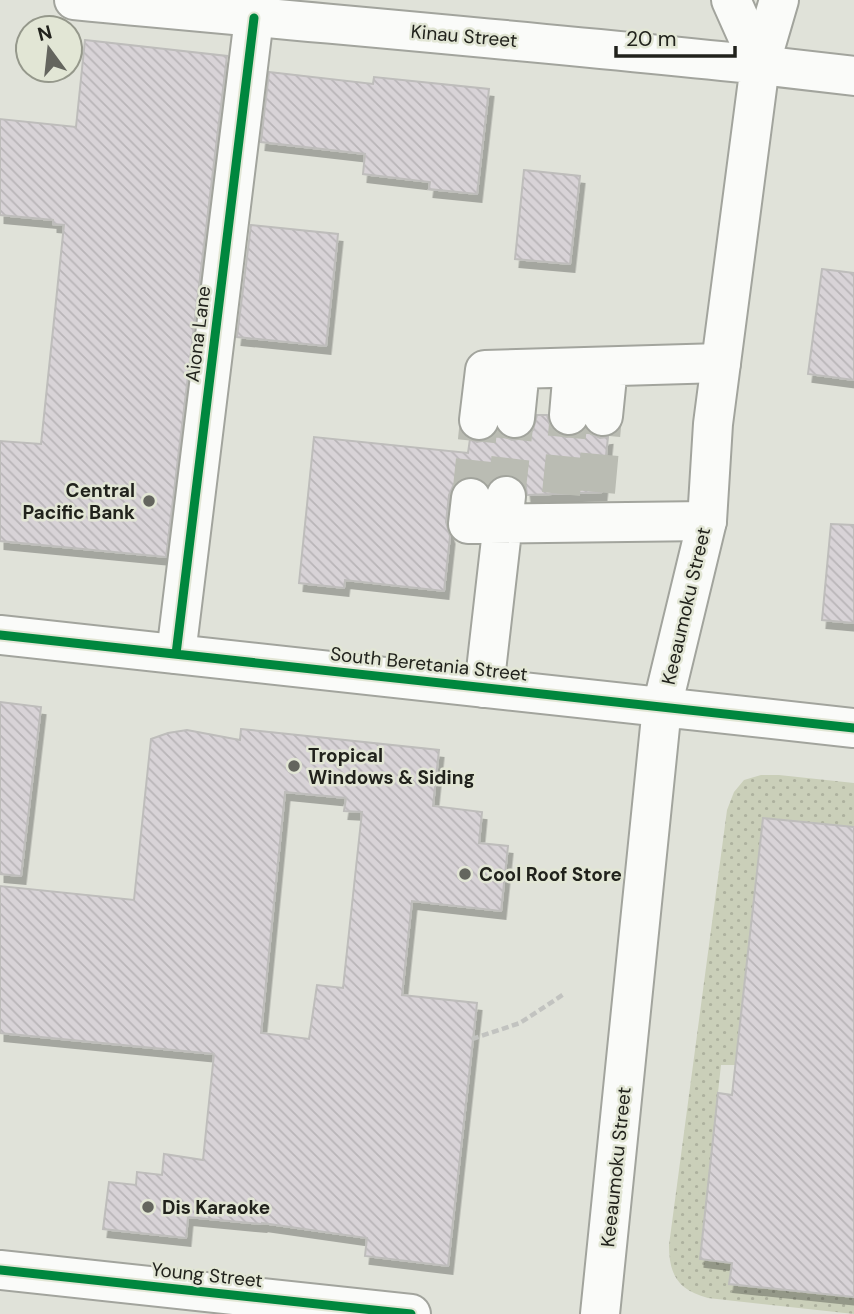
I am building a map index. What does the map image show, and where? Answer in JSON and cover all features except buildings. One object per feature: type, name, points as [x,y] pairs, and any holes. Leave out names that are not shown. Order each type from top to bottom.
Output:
[{"type":"main road","name":"Kinau Street","points":[[74,0],[628,51],[854,76]]},
{"type":"main road","points":[[731,0],[760,65]]},
{"type":"main road","name":"Keeaumoku Street","points":[[600,1314],[662,707],[706,522],[713,424],[760,65],[779,0]]},
{"type":"main road","name":"Aiona Lane","points":[[176,654],[254,18]]},
{"type":"main road","points":[[497,419],[520,369],[721,363]]},
{"type":"main road","points":[[586,415],[590,367]]},
{"type":"main road","points":[[484,688],[494,506],[577,507],[706,522]]},
{"type":"main road","name":"South Beretania Street","points":[[0,635],[854,728]]},
{"type":"main road","name":"Young Street","points":[[0,1270],[172,1301],[411,1314]]},
{"type":"path","points":[[472,1039],[520,1023],[564,994]]},
{"type":"green space","points":[[761,775],[854,783],[854,827],[763,818],[735,1065],[721,1065],[700,1259],[732,1263],[729,1284],[854,1297],[854,1314],[698,1295],[677,1280],[669,1256],[727,810],[734,792],[744,780]]},
{"type":"tunnel","points":[[561,494],[569,415]]},
{"type":"tunnel","points":[[596,492],[603,416]]},
{"type":"tunnel","points":[[506,496],[515,418]]},
{"type":"tunnel","points":[[471,498],[479,420]]},
{"type":"cycle path","points":[[176,654],[254,18]]},
{"type":"cycle path","points":[[0,635],[854,728]]},
{"type":"cycle path","points":[[0,1270],[411,1314]]},
{"type":"place","name":"Central Pacific Bank","points":[[149,501]]},
{"type":"place","name":"Tropical Windows & Siding","points":[[294,766]]},
{"type":"place","name":"Cool Roof Store","points":[[465,874]]},
{"type":"place","name":"Dis Karaoke","points":[[148,1207]]}]
